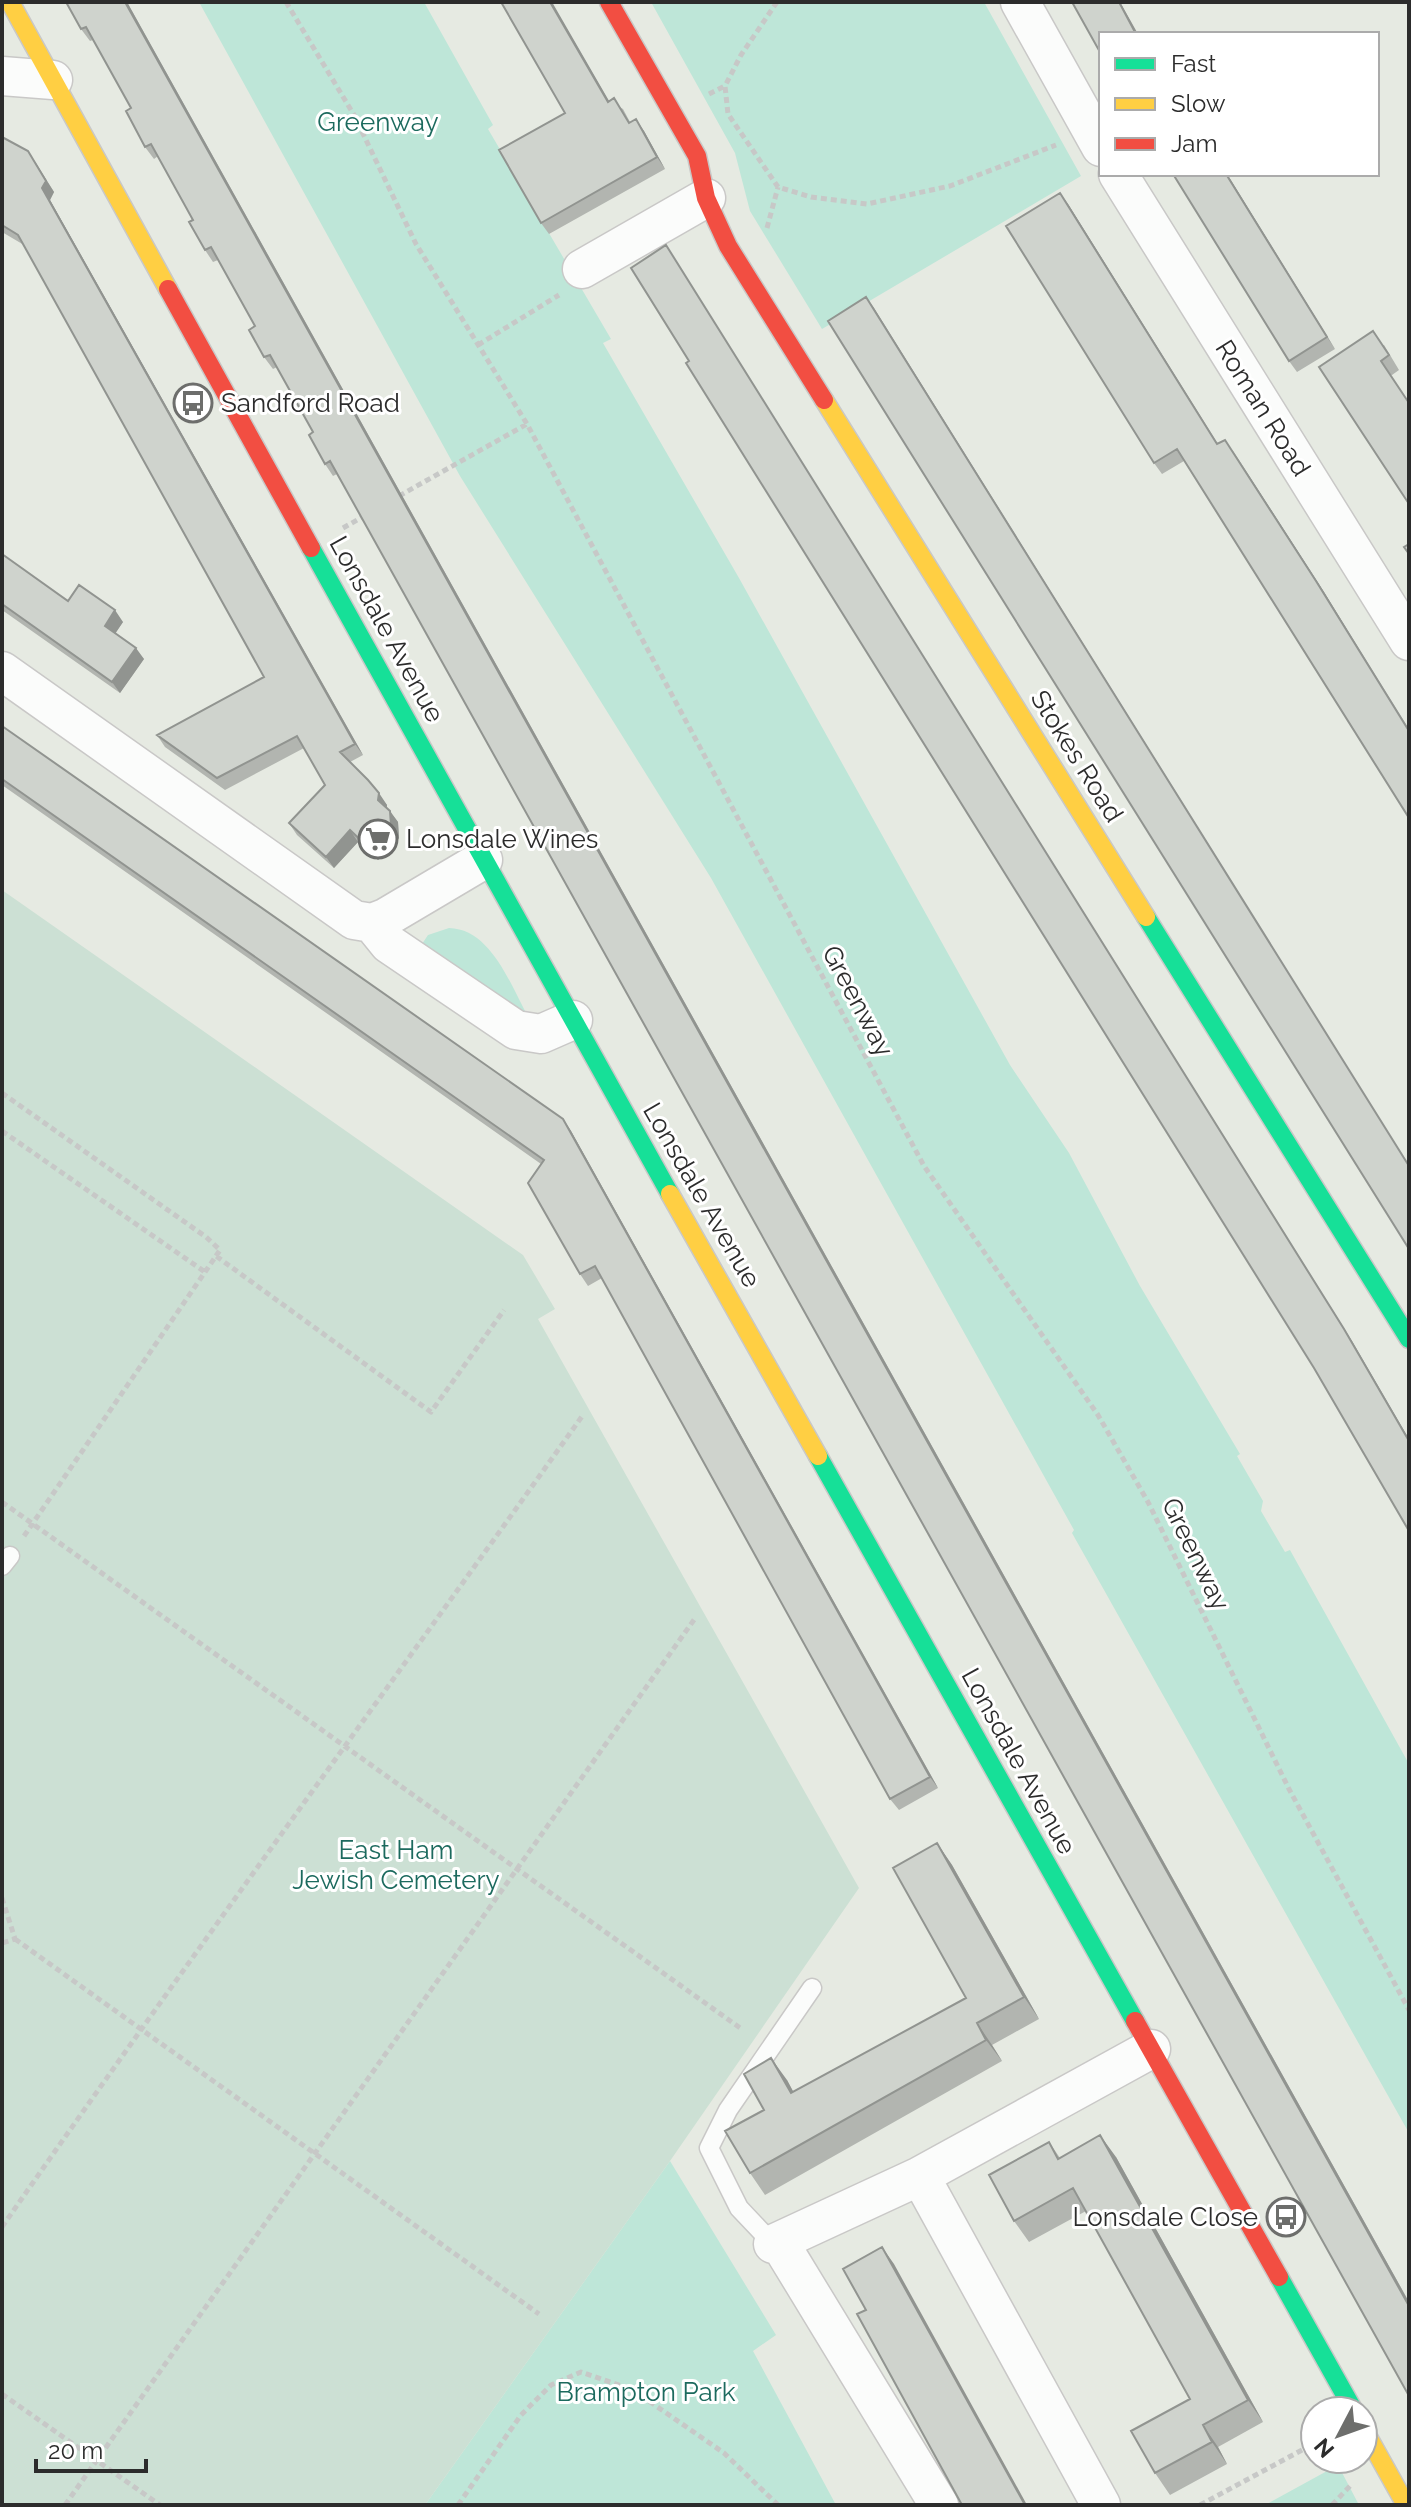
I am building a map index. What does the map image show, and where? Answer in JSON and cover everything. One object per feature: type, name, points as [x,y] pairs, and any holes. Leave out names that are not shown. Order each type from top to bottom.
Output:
[{"type":"street","name":"Lonsdale Avenue","points":[[10,2],[312,544],[483,860],[1345,2395]]},
{"type":"street","name":"Stokes Road","points":[[609,2],[697,156],[706,198],[741,268],[1405,1322]]},
{"type":"street","points":[[1020,2],[1099,143]]},
{"type":"street","points":[[2,76],[53,80]]},
{"type":"street","name":"Roman Road","points":[[1119,176],[1409,641]]},
{"type":"street","points":[[572,281],[706,198]]},
{"type":"street","points":[[2,671],[354,920],[372,923],[483,860]]},
{"type":"street","points":[[372,923],[389,944],[516,1030],[541,1034],[573,1020]]},
{"type":"street","points":[[939,2505],[776,2243],[920,2176],[1151,2049]]},
{"type":"street","points":[[920,2176],[1101,2505]]},
{"type":"street","points":[[1379,2457],[1406,2505]]},
{"type":"lane","points":[[776,2243],[739,2208],[709,2148],[728,2110],[812,1988]]},
{"type":"path","name":"Greenway","points":[[286,2],[354,115],[416,244],[527,424],[924,1166],[1098,1415],[1148,1502],[1289,1789],[1409,2010]]},
{"type":"path","points":[[777,2],[741,55],[725,86],[728,114],[778,187],[811,197],[867,204],[950,186],[1026,159],[1055,144],[1064,153]]},
{"type":"path","points":[[747,144],[754,140]]},
{"type":"path","points":[[771,237],[766,226],[778,187]]},
{"type":"path","points":[[478,345],[572,281]]},
{"type":"path","points":[[396,498],[527,424]]},
{"type":"path","points":[[312,544],[370,513]]},
{"type":"path","points":[[2,1093],[220,1250],[6,1561]]},
{"type":"path","points":[[2,1131],[205,1272]]},
{"type":"path","points":[[216,1256],[431,1412],[504,1310]]},
{"type":"path","points":[[2,2227],[139,2030],[347,1746],[583,1415]]},
{"type":"path","points":[[2,1502],[743,2030]]},
{"type":"path","points":[[65,2505],[696,1617]]},
{"type":"path","points":[[2,1898],[15,1939],[539,2314]]},
{"type":"path","points":[[2,1943],[15,1939]]},
{"type":"path","points":[[458,2505],[521,2415],[551,2385],[581,2372],[633,2390],[724,2453],[778,2505]]},
{"type":"path","points":[[2,2394],[160,2505]]},
{"type":"path","points":[[1200,2505],[1299,2452]]},
{"type":"green space","name":"Greenway","points":[[199,2],[424,2],[493,125],[488,129],[611,339],[603,343],[739,578],[1010,1065],[1069,1153],[1140,1286],[1240,1454],[1237,1456],[1263,1501],[1261,1511],[1285,1552],[1290,1550],[1409,1764],[1409,2133],[1072,1533],[1074,1530],[711,878],[460,476]]},
{"type":"green space","points":[[651,2],[984,2],[1081,176],[822,329],[750,211],[735,153]]},
{"type":"green space","name":"East Ham Jewish Cemetery","points":[[2,890],[523,1255],[555,1309],[538,1319],[859,1888],[670,2161],[425,2505],[2,2505]]},
{"type":"green space","points":[[449,928],[464,931],[489,949],[530,1020],[418,950],[428,935]]},
{"type":"green space","name":"Brampton Park","points":[[670,2161],[776,2335],[753,2351],[836,2505],[425,2505]]},
{"type":"green space","points":[[1320,2475],[1343,2475],[1359,2505],[1265,2505]]},
{"type":"building","points":[[66,2],[125,2],[1409,2306],[1409,2396],[330,461],[325,464],[309,435],[313,432],[270,355],[264,357],[249,330],[255,326],[211,247],[205,250],[189,222],[193,220],[151,144],[145,147],[126,111],[131,108],[86,27],[81,29]]},
{"type":"building","points":[[501,2],[550,2],[608,102],[614,98],[629,123],[636,119],[657,157],[541,223],[499,150],[565,113]]},
{"type":"building","points":[[1072,2],[1119,2],[1135,32],[1099,32],[1099,50]]},
{"type":"building","points":[[2,137],[28,151],[46,181],[42,188],[355,744],[340,752],[368,780],[379,793],[378,800],[390,811],[391,826],[370,849],[350,830],[326,857],[289,823],[325,785],[297,736],[217,778],[157,735],[264,677],[18,235],[2,225]]},
{"type":"building","points":[[1174,176],[1227,176],[1327,337],[1289,361]]},
{"type":"building","points":[[1060,193],[1217,444],[1225,440],[1409,731],[1409,818],[1177,449],[1154,463],[1006,226]]},
{"type":"building","points":[[666,245],[1344,1329],[1409,1441],[1409,1531],[1314,1368],[686,363],[689,361],[631,268]]},
{"type":"building","points":[[866,297],[1409,1166],[1409,1249],[828,321]]},
{"type":"building","points":[[1373,331],[1389,355],[1381,361],[1409,403],[1409,504],[1319,367]]},
{"type":"building","points":[[2,554],[68,601],[79,585],[115,610],[105,626],[136,648],[112,682],[2,604]]},
{"type":"building","points":[[2,726],[563,1119],[930,1777],[890,1799],[595,1266],[580,1274],[528,1183],[544,1160],[2,779]]},
{"type":"building","points":[[937,1843],[1024,1997],[977,2023],[986,2040],[750,2173],[725,2131],[764,2110],[744,2074],[771,2058],[791,2093],[966,1998],[893,1868]]},
{"type":"building","points":[[1100,2135],[1248,2400],[1203,2425],[1212,2442],[1155,2473],[1131,2431],[1190,2399],[1073,2188],[1014,2221],[989,2175],[1049,2142],[1058,2159]]},
{"type":"building","points":[[882,2247],[1025,2505],[962,2505],[857,2314],[866,2310],[843,2269]]},
{"type":"traffic: fast","points":[[311,548],[670,1194]]},
{"type":"traffic: fast","points":[[1146,917],[1409,1339]]},
{"type":"traffic: fast","points":[[818,1456],[1135,2021]]},
{"type":"traffic: fast","points":[[1279,2277],[1345,2395]]},
{"type":"traffic: slow","points":[[10,2],[168,289]]},
{"type":"traffic: slow","points":[[824,400],[1146,917]]},
{"type":"traffic: slow","points":[[670,1194],[818,1456]]},
{"type":"traffic: slow","points":[[1379,2457],[1406,2505]]},
{"type":"traffic: jam","points":[[609,2],[697,156],[706,198],[728,246],[824,400]]},
{"type":"traffic: jam","points":[[168,289],[311,548]]},
{"type":"traffic: jam","points":[[1135,2021],[1279,2277]]},
{"type":"place","name":"Sandford Road","points":[[193,403]]},
{"type":"place","name":"Lonsdale Wines","points":[[378,839]]},
{"type":"place","name":"Lonsdale Close","points":[[1286,2217]]}]
